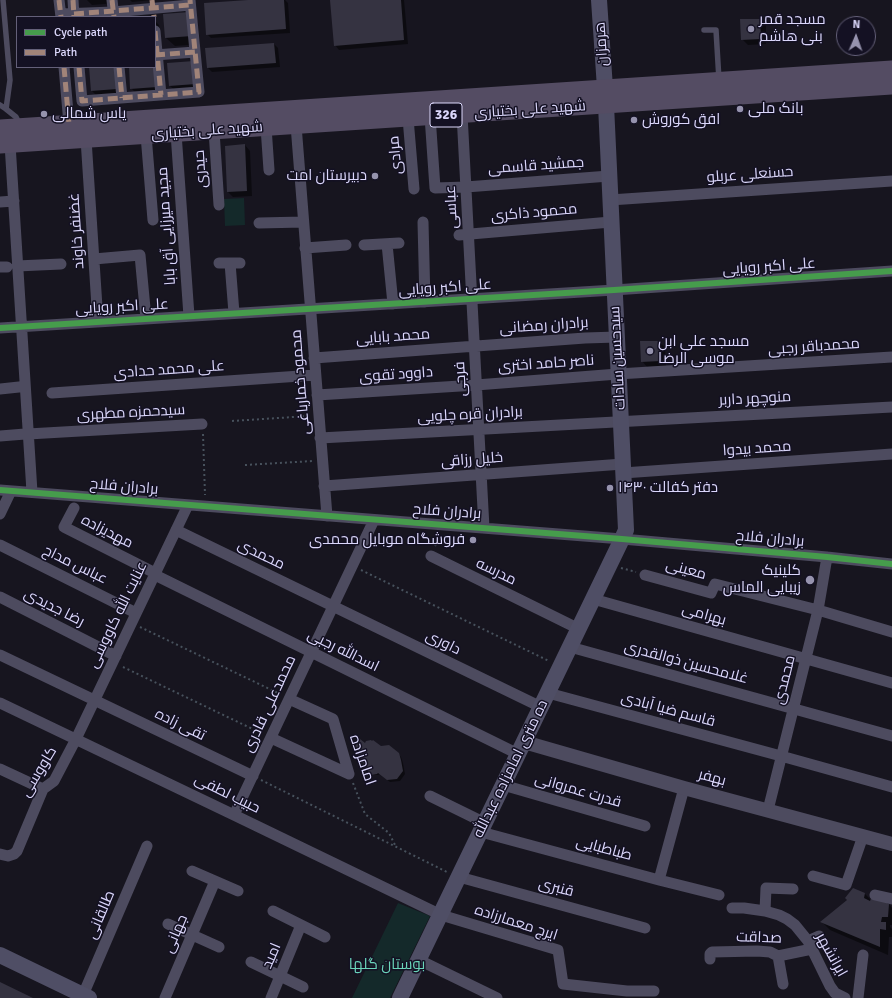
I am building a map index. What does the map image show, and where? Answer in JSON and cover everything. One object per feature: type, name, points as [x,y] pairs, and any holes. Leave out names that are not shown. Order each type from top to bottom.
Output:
[{"type":"main road","name":"هرمزان","points":[[599,0],[605,96]]},
{"type":"main road","name":"شهید علی بختیاری","points":[[605,96],[719,80],[892,69]]},
{"type":"main road","name":"شهید علی بختیاری","points":[[21,127],[69,124],[295,117],[605,96],[892,86]]},
{"type":"main road","name":"سیدحسین سادات","points":[[605,96],[626,524],[626,530],[622,539]]},
{"type":"main road","name":"شهید علی بختیاری","points":[[5,144],[266,127],[295,117],[408,118],[462,114],[559,99]]},
{"type":"main road","name":"326","points":[[0,128],[21,127]]},
{"type":"main road","name":"ده متری امامزاده عبدالله","points":[[400,998],[622,539]]},
{"type":"main road","points":[[0,955],[86,997]]},
{"type":"street","points":[[59,0],[61,16],[113,14],[190,3],[199,92],[82,101],[79,68]]},
{"type":"street","points":[[73,0],[74,15]]},
{"type":"street","points":[[112,0],[113,14]]},
{"type":"street","points":[[161,95],[156,55],[195,52]]},
{"type":"street","points":[[64,68],[69,124]]},
{"type":"street","points":[[119,68],[122,98]]},
{"type":"street","name":"عباسی","points":[[462,114],[466,187],[463,234],[472,299]]},
{"type":"street","name":"جمشید قاسمی","points":[[430,116],[435,188],[609,176]]},
{"type":"street","name":"محمود خمارباغی","points":[[295,117],[327,516]]},
{"type":"street","name":"مرادی","points":[[408,118],[414,189]]},
{"type":"street","points":[[266,127],[269,170]]},
{"type":"street","name":"حیدری","points":[[214,131],[219,205]]},
{"type":"street","name":"مجید میرزایی آق بابا","points":[[176,133],[189,316]]},
{"type":"street","points":[[146,135],[153,220]]},
{"type":"street","name":"غضنفر خاوند","points":[[86,139],[98,322]]},
{"type":"street","points":[[5,144],[14,201],[8,267],[21,326],[26,434],[32,492]]},
{"type":"street","name":"حسنعلی عربلو","points":[[610,200],[892,181]]},
{"type":"street","points":[[0,202],[14,201]]},
{"type":"street","points":[[259,224],[303,222]]},
{"type":"street","points":[[423,222],[425,302]]},
{"type":"street","name":"محمود ذاکری","points":[[463,234],[611,222]]},
{"type":"street","points":[[364,245],[399,243]]},
{"type":"street","points":[[387,244],[393,304]]},
{"type":"street","points":[[305,248],[346,245]]},
{"type":"street","points":[[94,259],[140,255],[146,319]]},
{"type":"street","points":[[230,263],[234,314]]},
{"type":"street","points":[[8,267],[61,264]]},
{"type":"street","name":"علی اکبر رویایی","points":[[0,328],[614,290],[892,271]]},
{"type":"street","name":"فرجی","points":[[472,299],[484,528]]},
{"type":"street","name":"برادران رمضانی","points":[[474,347],[585,338],[617,337]]},
{"type":"street","name":"محمد بابایی","points":[[314,358],[474,347]]},
{"type":"street","name":"محمدباقر رجبی","points":[[618,374],[892,357]]},
{"type":"street","name":"ناصر حامد اختری","points":[[476,385],[618,374]]},
{"type":"street","name":"علی محمد حدادی","points":[[52,393],[316,375]]},
{"type":"street","name":"داوود تقوی","points":[[317,395],[476,385]]},
{"type":"street","points":[[0,389],[19,387]]},
{"type":"street","name":"منوچهر داربر","points":[[621,422],[892,407]]},
{"type":"street","name":"برادران قره چلویی","points":[[320,438],[621,422]]},
{"type":"street","name":"سیدحمزه مطهری","points":[[0,436],[202,424]]},
{"type":"street","name":"محمد بیدوا","points":[[623,469],[892,454]]},
{"type":"street","name":"خلیل رزاقی","points":[[324,486],[481,475],[623,469]]},
{"type":"street","name":"برادران فلاح","points":[[0,490],[622,539],[892,564]]},
{"type":"street","points":[[0,514],[11,491]]},
{"type":"street","name":"عنایت‌ الله کاووسی","points":[[76,739],[188,505]]},
{"type":"street","name":"مهدیزاده","points":[[74,508],[64,527],[155,574]]},
{"type":"street","name":"محمدعلی قادری","points":[[234,814],[374,520]]},
{"type":"street","name":"محمدی","points":[[176,530],[333,607]]},
{"type":"street","name":"عباس مداح","points":[[0,545],[134,618]]},
{"type":"street","name":"مدرسه","points":[[431,556],[579,630]]},
{"type":"street","name":"محمدی","points":[[768,810],[818,610],[827,557]]},
{"type":"street","name":"اسدالله رجبی","points":[[155,574],[311,652],[521,748]]},
{"type":"street","name":"معینی","points":[[645,575],[711,593],[715,584],[818,610]]},
{"type":"street","name":"رضا جدیدی","points":[[0,597],[114,659]]},
{"type":"street","name":"بهرامی","points":[[593,599],[892,683]]},
{"type":"street","name":"داوری","points":[[333,607],[544,700]]},
{"type":"street","points":[[818,610],[892,632]]},
{"type":"street","name":"غلامحسین ذوالقدری","points":[[570,647],[892,736]]},
{"type":"street","name":"تقی زاده","points":[[0,655],[253,776]]},
{"type":"street","name":"امامزاده","points":[[289,699],[333,719],[349,774]]},
{"type":"street","name":"قاسم ضیا آبادی","points":[[544,700],[782,756],[892,787]]},
{"type":"street","name":"حبیب لطفی","points":[[0,703],[234,814],[441,915]]},
{"type":"street","points":[[271,738],[349,774]]},
{"type":"street","name":"کاووسی","points":[[2,854],[11,856],[17,851],[43,789],[54,781],[76,739]]},
{"type":"street","name":"بهفر","points":[[521,748],[684,788],[892,844]]},
{"type":"street","points":[[0,769],[43,789]]},
{"type":"street","name":"قدرت عمروانی","points":[[503,785],[646,826]]},
{"type":"street","points":[[659,880],[684,788]]},
{"type":"street","name":"طباطبایی","points":[[430,796],[483,827],[659,880],[719,895]]},
{"type":"street","points":[[813,876],[846,884],[863,836]]},
{"type":"street","name":"طالقانی","points":[[86,997],[147,846]]},
{"type":"street","points":[[192,870],[238,891]]},
{"type":"street","name":"قنبری","points":[[459,877],[645,928]]},
{"type":"street","name":"جهانی","points":[[166,998],[215,881]]},
{"type":"street","points":[[765,911],[766,888],[793,889]]},
{"type":"street","points":[[875,895],[892,899]]},
{"type":"street","name":"ایرانشهر","points":[[732,908],[765,911],[779,915],[795,925],[810,945],[830,986],[836,993],[844,998]]},
{"type":"street","points":[[273,911],[324,937]]},
{"type":"street","name":"ایرج معمارزاده","points":[[441,915],[558,950],[563,984],[627,995]]},
{"type":"street","points":[[168,924],[219,947]]},
{"type":"street","name":"امید","points":[[271,998],[301,925]]},
{"type":"street","name":"صداقت","points":[[710,960],[710,954],[716,951],[770,952],[778,956],[810,945],[818,936]]},
{"type":"street","points":[[858,998],[863,955]]},
{"type":"street","points":[[778,956],[783,984]]},
{"type":"street","points":[[419,960],[497,998]]},
{"type":"street","points":[[251,962],[303,987]]},
{"type":"street","points":[[627,995],[654,991]]},
{"type":"lane","points":[[4,0],[10,80],[6,109]]},
{"type":"lane","points":[[704,30],[716,30],[719,80]]},
{"type":"lane","points":[[0,105],[16,117],[21,127]]},
{"type":"path","points":[[232,421],[319,415]]},
{"type":"path","points":[[245,465],[322,460]]},
{"type":"path","points":[[431,556],[444,525]]},
{"type":"path","points":[[352,566],[560,667]]},
{"type":"path","points":[[134,618],[289,699]]},
{"type":"path","points":[[114,659],[271,738]]},
{"type":"path","points":[[253,776],[459,877]]},
{"type":"green space","points":[[244,198],[245,225],[225,226],[224,199]]},
{"type":"green space","name":"بوستان گلها","points":[[398,903],[430,916],[390,998],[352,998]]},
{"type":"building","points":[[248,0],[284,0],[286,29],[206,35],[204,3]]},
{"type":"building","points":[[330,0],[401,0],[404,40],[334,46]]},
{"type":"building","points":[[190,12],[192,36],[165,38],[163,14]]},
{"type":"building","name":"مسجد قمر بنی هاشم","points":[[740,19],[760,19],[761,39],[741,40]]},
{"type":"building","points":[[274,43],[276,63],[207,68],[205,48]]},
{"type":"building","points":[[194,61],[196,84],[169,86],[167,63]]},
{"type":"building","points":[[89,68],[115,68],[117,89],[91,91]]},
{"type":"building","points":[[129,68],[155,68],[157,87],[130,89]]},
{"type":"building","points":[[245,144],[247,191],[227,192],[225,146]]},
{"type":"building","name":"مسجد علی ابن موسی الرضا","points":[[640,341],[660,341],[660,361],[641,362]]},
{"type":"building","points":[[360,739],[365,743],[366,741],[373,740],[381,746],[389,745],[399,753],[403,771],[397,779],[387,780],[378,773],[371,775],[371,773],[368,773],[367,766],[359,760],[359,752],[354,747]]},
{"type":"building","points":[[853,888],[865,893],[864,898],[870,901],[872,896],[889,904],[888,917],[882,917],[881,922],[886,922],[886,930],[880,929],[880,947],[820,922],[847,900],[845,898]]},
{"type":"building","points":[[0,982],[33,998],[0,998]]},
{"type":"marked path","points":[[59,0],[61,16]]},
{"type":"marked path","points":[[73,0],[74,16]]},
{"type":"marked path","points":[[112,0],[114,16]]},
{"type":"marked path","points":[[152,0],[154,16]]},
{"type":"marked path","points":[[79,68],[82,101],[199,92],[190,0]]},
{"type":"marked path","points":[[74,14],[190,5]]},
{"type":"marked path","points":[[156,42],[161,95]]},
{"type":"marked path","points":[[156,55],[195,52]]},
{"type":"marked path","points":[[64,68],[69,124]]},
{"type":"marked path","points":[[119,68],[122,98]]},
{"type":"cycle path","points":[[0,328],[614,290],[892,271]]},
{"type":"cycle path","points":[[0,490],[622,539],[892,564]]},
{"type":"place","name":"مسجد قمر بنی هاشم","points":[[751,29]]},
{"type":"place","name":"بانک ملی","points":[[740,109]]},
{"type":"place","name":"یاس شمالی","points":[[44,114]]},
{"type":"place","name":"افق کوروش","points":[[634,120]]},
{"type":"place","name":"دبیرستان امت","points":[[375,176]]},
{"type":"place","name":"مسجد علی ابن موسی الرضا","points":[[650,351]]},
{"type":"place","name":"دفتر کفالت ۱۴۳۰","points":[[610,488]]},
{"type":"place","name":"فروشگاه موبایل محمدی","points":[[473,540]]},
{"type":"place","name":"کلینیک زیبایی الماس","points":[[810,580]]}]
